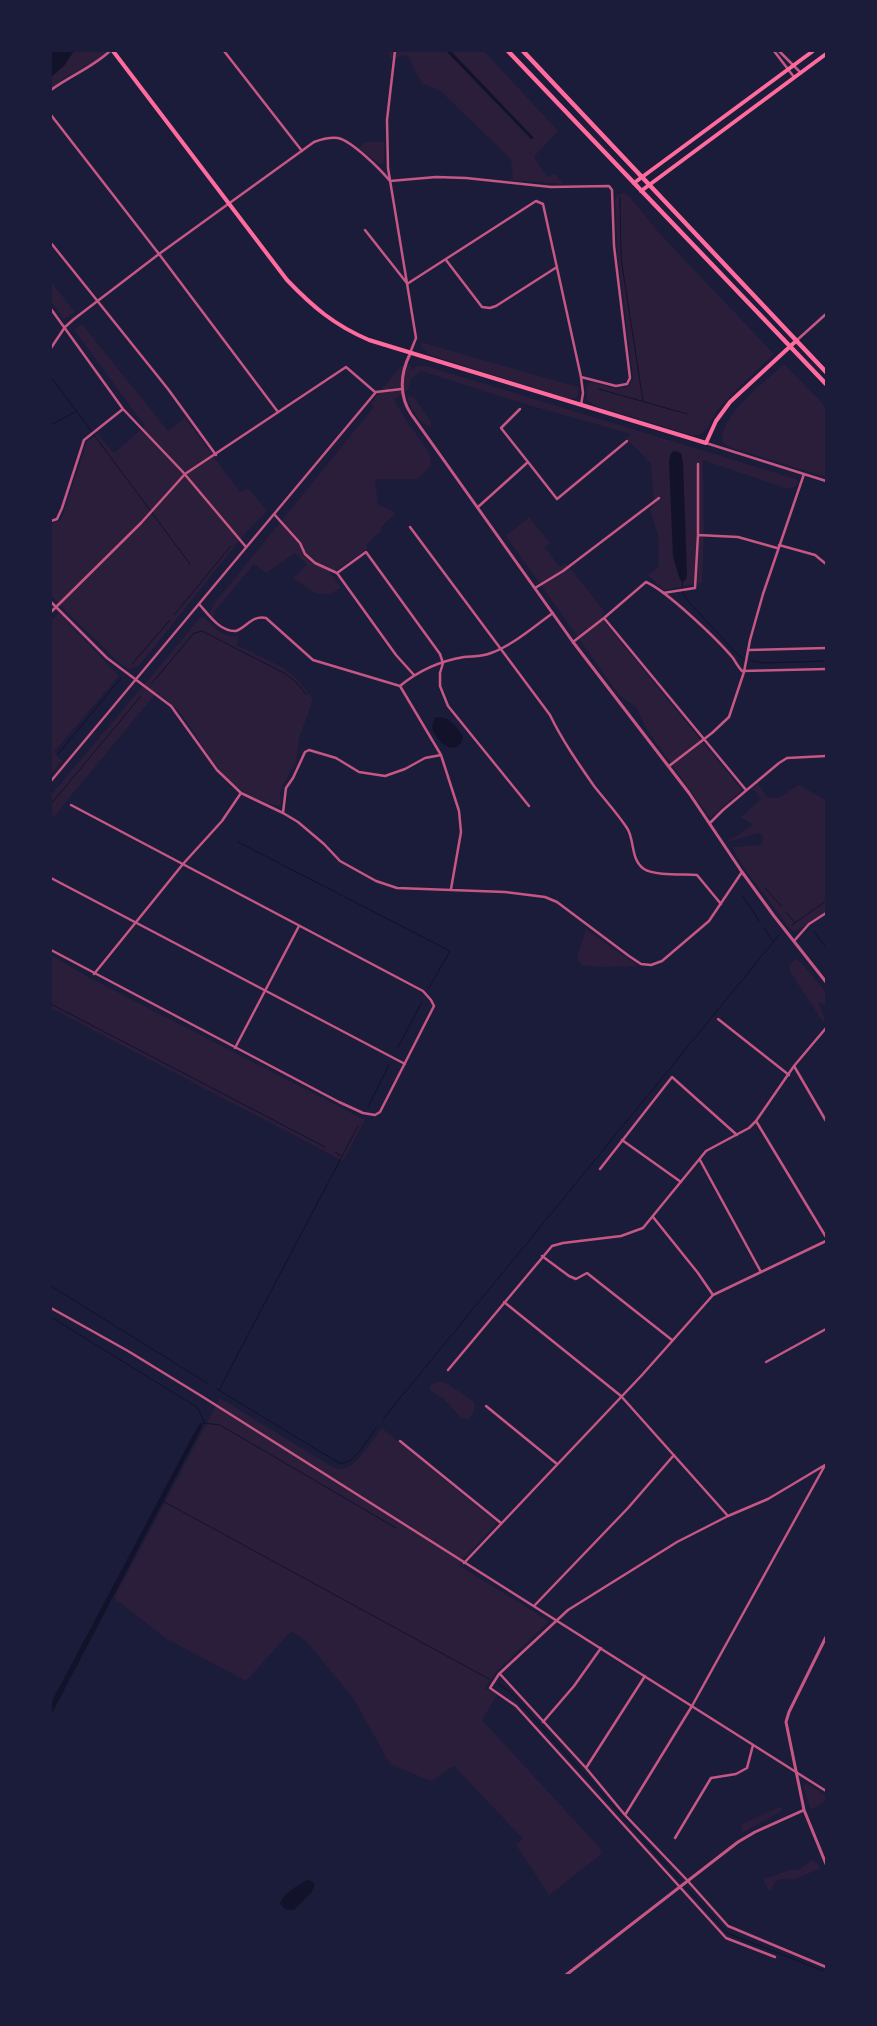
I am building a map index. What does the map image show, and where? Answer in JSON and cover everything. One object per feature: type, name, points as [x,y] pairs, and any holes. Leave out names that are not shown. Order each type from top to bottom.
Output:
[{"type":"highway","points":[[508,51],[826,384]]},
{"type":"highway","points":[[523,51],[826,372]]},
{"type":"main road","points":[[111,51],[287,280],[311,305],[346,330],[369,340],[706,443],[716,421],[730,402],[796,341]]},
{"type":"main road","points":[[634,183],[813,51]]},
{"type":"main road","points":[[641,191],[826,54]]},
{"type":"street","points":[[51,90],[64,80],[104,58],[111,51]]},
{"type":"street","points":[[224,51],[302,150]]},
{"type":"street","points":[[396,51],[387,120],[390,181],[416,338],[406,362],[402,389],[405,406],[573,642],[669,766],[742,872],[826,982]]},
{"type":"street","points":[[774,51],[794,78]]},
{"type":"street","points":[[780,51],[801,73]]},
{"type":"street","points":[[51,115],[278,412]]},
{"type":"street","points":[[51,348],[65,327],[159,254],[314,142],[323,139],[340,139],[349,143],[390,181]]},
{"type":"street","points":[[390,181],[436,177],[466,178],[551,187],[609,186],[612,190],[614,246],[630,378],[627,384],[616,386],[581,377]]},
{"type":"street","points":[[407,284],[536,201],[543,204],[581,377],[581,405]]},
{"type":"street","points":[[365,230],[407,284]]},
{"type":"street","points":[[51,243],[168,389],[216,455]]},
{"type":"street","points":[[446,260],[482,307],[486,309],[496,306],[557,267]]},
{"type":"street","points":[[51,309],[123,409],[185,474],[246,547]]},
{"type":"street","points":[[796,341],[826,314]]},
{"type":"street","points":[[51,612],[141,523],[185,474],[346,367],[376,392]]},
{"type":"street","points":[[51,781],[376,392],[402,389]]},
{"type":"street","points":[[51,521],[56,519],[62,508],[84,440],[123,409]]},
{"type":"street","points":[[520,410],[501,428],[557,499],[627,441]]},
{"type":"street","points":[[706,443],[826,481]]},
{"type":"street","points":[[478,507],[528,462]]},
{"type":"street","points":[[663,593],[694,588],[698,535],[698,464]]},
{"type":"street","points":[[669,766],[703,738],[712,733],[729,717],[744,672],[750,650],[750,640],[778,547],[804,474]]},
{"type":"street","points":[[535,588],[563,570],[659,498]]},
{"type":"street","points":[[274,514],[300,543],[305,554],[314,563],[337,573],[396,655],[414,675]]},
{"type":"street","points":[[410,527],[550,715],[560,735],[595,787],[621,818],[630,833],[636,860],[644,869],[652,872],[697,875],[721,904]]},
{"type":"street","points":[[698,535],[738,537],[815,555],[826,564]]},
{"type":"street","points":[[337,573],[366,552],[440,654],[443,663],[440,673],[440,686],[448,706],[529,806]]},
{"type":"street","points":[[573,642],[646,582],[655,586],[693,619],[744,672],[826,669]]},
{"type":"street","points":[[51,602],[107,658],[171,706],[217,770],[241,793],[298,822],[324,844],[340,861],[376,881],[397,888],[505,892],[545,897],[557,902],[628,956],[641,964],[651,965],[662,961],[709,921],[742,872]]},
{"type":"street","points":[[199,604],[211,620],[226,630],[236,632],[260,616],[266,618],[313,660],[400,686],[441,754],[461,822],[451,889]]},
{"type":"street","points":[[400,686],[414,675],[443,663],[462,658],[487,655],[501,649],[553,613]]},
{"type":"street","points":[[604,618],[746,790]]},
{"type":"street","points":[[750,650],[826,648]]},
{"type":"street","points":[[283,813],[286,788],[293,778],[305,752],[309,750],[336,758],[359,772],[385,776],[405,769],[425,758],[441,754]]},
{"type":"street","points":[[710,823],[746,790],[787,758],[826,756]]},
{"type":"street","points":[[94,974],[183,864],[226,816],[241,793]]},
{"type":"street","points":[[51,950],[234,1048],[355,1110],[369,1114],[380,1112],[434,1006],[423,991],[71,805]]},
{"type":"street","points":[[51,878],[405,1064]]},
{"type":"street","points":[[794,941],[809,924],[826,913]]},
{"type":"street","points":[[234,1048],[299,926]]},
{"type":"street","points":[[718,1019],[789,1075]]},
{"type":"street","points":[[448,1370],[552,1246],[621,1236],[644,1228],[706,1152],[737,1135],[756,1121],[794,1066],[826,1028]]},
{"type":"street","points":[[794,1066],[826,1121]]},
{"type":"street","points":[[600,1169],[672,1077],[737,1135]]},
{"type":"street","points":[[464,1563],[713,1295],[826,1237],[756,1121]]},
{"type":"street","points":[[622,1140],[682,1182]]},
{"type":"street","points":[[700,1160],[761,1272]]},
{"type":"street","points":[[653,1217],[698,1273],[713,1295]]},
{"type":"street","points":[[542,1256],[576,1279],[586,1273],[672,1340]]},
{"type":"street","points":[[504,1302],[621,1396],[728,1516]]},
{"type":"street","points":[[51,1308],[128,1351],[195,1392],[826,1791]]},
{"type":"street","points":[[766,1362],[826,1329]]},
{"type":"street","points":[[486,1406],[558,1464]]},
{"type":"street","points":[[400,1440],[501,1524]]},
{"type":"street","points":[[534,1606],[632,1504],[674,1455]]},
{"type":"street","points":[[775,1957],[726,1938],[516,1706],[490,1688],[500,1674],[556,1619],[677,1542],[728,1516],[768,1499],[825,1464]]},
{"type":"street","points":[[625,1815],[692,1706],[825,1464]]},
{"type":"street","points":[[826,1637],[788,1716],[787,1729],[804,1810],[826,1864]]},
{"type":"street","points":[[543,1722],[574,1686],[601,1648]]},
{"type":"street","points":[[500,1674],[586,1768],[625,1815],[728,1926],[826,1967]]},
{"type":"street","points":[[586,1768],[645,1676]]},
{"type":"street","points":[[676,1838],[711,1778],[736,1774],[747,1768],[753,1745]]},
{"type":"street","points":[[566,1975],[738,1842],[755,1832],[804,1810]]},
{"type":"shaded area","points":[[51,51],[106,51],[103,57],[63,79],[51,89]]},
{"type":"shaded area","points":[[51,51],[74,51],[64,66],[51,77]]},
{"type":"shaded area","points":[[387,51],[484,51],[558,131],[534,157],[547,177],[555,174],[563,184],[513,180],[511,159],[438,89],[422,84],[407,55],[391,59]]},
{"type":"shaded area","points":[[446,51],[451,51],[534,138],[531,139]]},
{"type":"shaded area","points":[[364,142],[384,142],[384,162],[381,165],[359,148]]},
{"type":"shaded area","points":[[624,193],[628,195],[661,235],[774,354],[730,396],[701,434],[692,435],[596,406],[587,400],[586,388],[589,383],[593,382],[616,389],[628,387],[633,378],[618,257],[615,201],[617,195]]},
{"type":"shaded area","points":[[51,282],[75,312],[64,319],[51,302]]},
{"type":"shaded area","points":[[82,324],[168,431],[185,418],[240,492],[248,488],[267,511],[242,537],[139,666],[128,669],[115,659],[51,595],[51,524],[61,520],[87,442],[97,434],[114,453],[145,426],[74,330]]},
{"type":"shaded area","points":[[420,342],[578,387],[578,395],[576,398],[570,399],[427,354],[427,351],[422,349]]},
{"type":"shaded area","points":[[784,364],[826,407],[826,477],[729,447],[722,442],[723,432],[736,410]]},
{"type":"shaded area","points":[[401,366],[411,366],[412,370],[417,366],[426,366],[796,479],[799,482],[795,487],[788,489],[703,460],[704,530],[702,583],[664,590],[648,575],[659,566],[658,535],[650,510],[654,505],[651,464],[626,438],[631,434],[521,403],[421,371],[411,379],[408,390],[394,400],[430,454],[431,466],[418,479],[375,479],[378,504],[396,513],[366,545],[368,548],[337,570],[329,572],[341,588],[327,594],[316,593],[293,578],[307,565],[295,553],[266,573],[254,564],[214,612],[214,618],[210,613],[213,605],[374,407],[371,403]]},
{"type":"shaded area","points":[[408,396],[414,397],[431,422],[431,427],[422,422],[416,415],[407,398]]},
{"type":"shaded area","points":[[674,451],[681,453],[683,463],[687,575],[683,582],[680,580],[673,557],[669,461],[670,455]]},
{"type":"shaded area","points":[[529,517],[550,543],[545,548],[560,567],[566,563],[604,611],[602,619],[741,789],[710,818],[646,728],[636,707],[619,695],[506,536]]},
{"type":"shaded area","points":[[59,613],[119,676],[54,752],[62,761],[51,774],[51,621]]},
{"type":"shaded area","points":[[201,617],[205,618],[223,634],[238,636],[237,645],[282,667],[296,678],[313,699],[299,739],[296,762],[280,794],[281,804],[278,806],[259,800],[232,783],[215,764],[187,722],[157,692],[51,820],[51,795]]},
{"type":"shaded area","points":[[439,717],[450,721],[463,737],[460,744],[456,747],[447,746],[437,738],[432,726],[435,718]]},
{"type":"shaded area","points":[[758,784],[768,798],[778,798],[799,785],[826,800],[826,911],[796,931],[791,930],[744,868],[732,847],[760,845],[763,843],[762,835],[758,833],[728,842],[753,825],[741,817],[761,799],[753,789]]},
{"type":"shaded area","points":[[586,929],[638,966],[598,967],[581,965],[577,958]]},
{"type":"shaded area","points":[[51,955],[88,977],[365,1120],[343,1161],[51,1008]]},
{"type":"shaded area","points":[[797,958],[826,992],[826,1006],[818,1002],[825,1019],[823,1022],[790,972],[790,964]]},
{"type":"shaded area","points":[[440,1381],[448,1384],[474,1402],[474,1412],[468,1419],[461,1418],[444,1399],[430,1390],[430,1385]]},
{"type":"shaded area","points":[[220,1398],[338,1469],[343,1469],[353,1464],[382,1428],[497,1523],[458,1565],[549,1621],[496,1672],[485,1688],[497,1695],[482,1720],[599,1847],[602,1854],[549,1895],[516,1845],[523,1839],[454,1766],[431,1781],[390,1764],[353,1698],[306,1641],[291,1631],[246,1681],[165,1638],[114,1598]]},
{"type":"shaded area","points":[[201,1423],[202,1427],[51,1715],[51,1703]]},
{"type":"shaded area","points":[[807,1783],[826,1796],[826,1801],[811,1810],[803,1787]]},
{"type":"shaded area","points":[[777,1808],[782,1808],[782,1811],[742,1833],[742,1824]]},
{"type":"shaded area","points":[[813,1860],[819,1865],[819,1869],[793,1880],[781,1879],[776,1881],[770,1891],[764,1883],[765,1879],[789,1870],[798,1870]]},
{"type":"shaded area","points":[[307,1880],[312,1881],[315,1885],[311,1893],[294,1910],[286,1910],[280,1904],[284,1896]]},
{"type":"waterway","points":[[620,197],[621,258],[643,401]]},
{"type":"waterway","points":[[51,377],[190,564]]},
{"type":"waterway","points":[[599,389],[687,414]]},
{"type":"waterway","points":[[51,425],[75,412]]},
{"type":"waterway","points":[[174,615],[231,546]]},
{"type":"waterway","points":[[682,582],[683,593],[688,601],[737,654],[745,660]]},
{"type":"waterway","points":[[132,664],[170,620]]},
{"type":"waterway","points":[[152,683],[194,633],[202,631],[284,673],[295,681],[307,695]]},
{"type":"waterway","points":[[751,661],[765,663],[826,661]]},
{"type":"waterway","points":[[58,754],[121,678]]},
{"type":"waterway","points":[[51,804],[141,696]]},
{"type":"waterway","points":[[238,842],[450,951],[429,988]]},
{"type":"waterway","points":[[765,888],[781,906]]},
{"type":"waterway","points":[[743,896],[759,921]]},
{"type":"waterway","points":[[792,925],[826,901]]},
{"type":"waterway","points":[[786,912],[795,923]]},
{"type":"waterway","points":[[764,928],[772,940]]},
{"type":"waterway","points":[[814,932],[826,947]]},
{"type":"waterway","points":[[383,1419],[779,935]]},
{"type":"waterway","points":[[398,1047],[422,1002]]},
{"type":"waterway","points":[[51,1004],[325,1147]]},
{"type":"waterway","points":[[368,1107],[389,1065]]},
{"type":"waterway","points":[[219,1390],[358,1126]]},
{"type":"waterway","points":[[335,1152],[341,1156]]},
{"type":"waterway","points":[[51,1286],[207,1383]]},
{"type":"waterway","points":[[51,1317],[198,1408],[204,1422],[202,1425]]},
{"type":"waterway","points":[[217,1389],[339,1463],[345,1463],[355,1456],[376,1428]]},
{"type":"waterway","points":[[204,1423],[220,1425],[396,1528]]},
{"type":"waterway","points":[[161,1500],[489,1679]]},
{"type":"waterway","points":[[498,1684],[510,1692],[678,1878]]},
{"type":"waterway","points":[[686,1887],[727,1933],[826,1972]]}]
